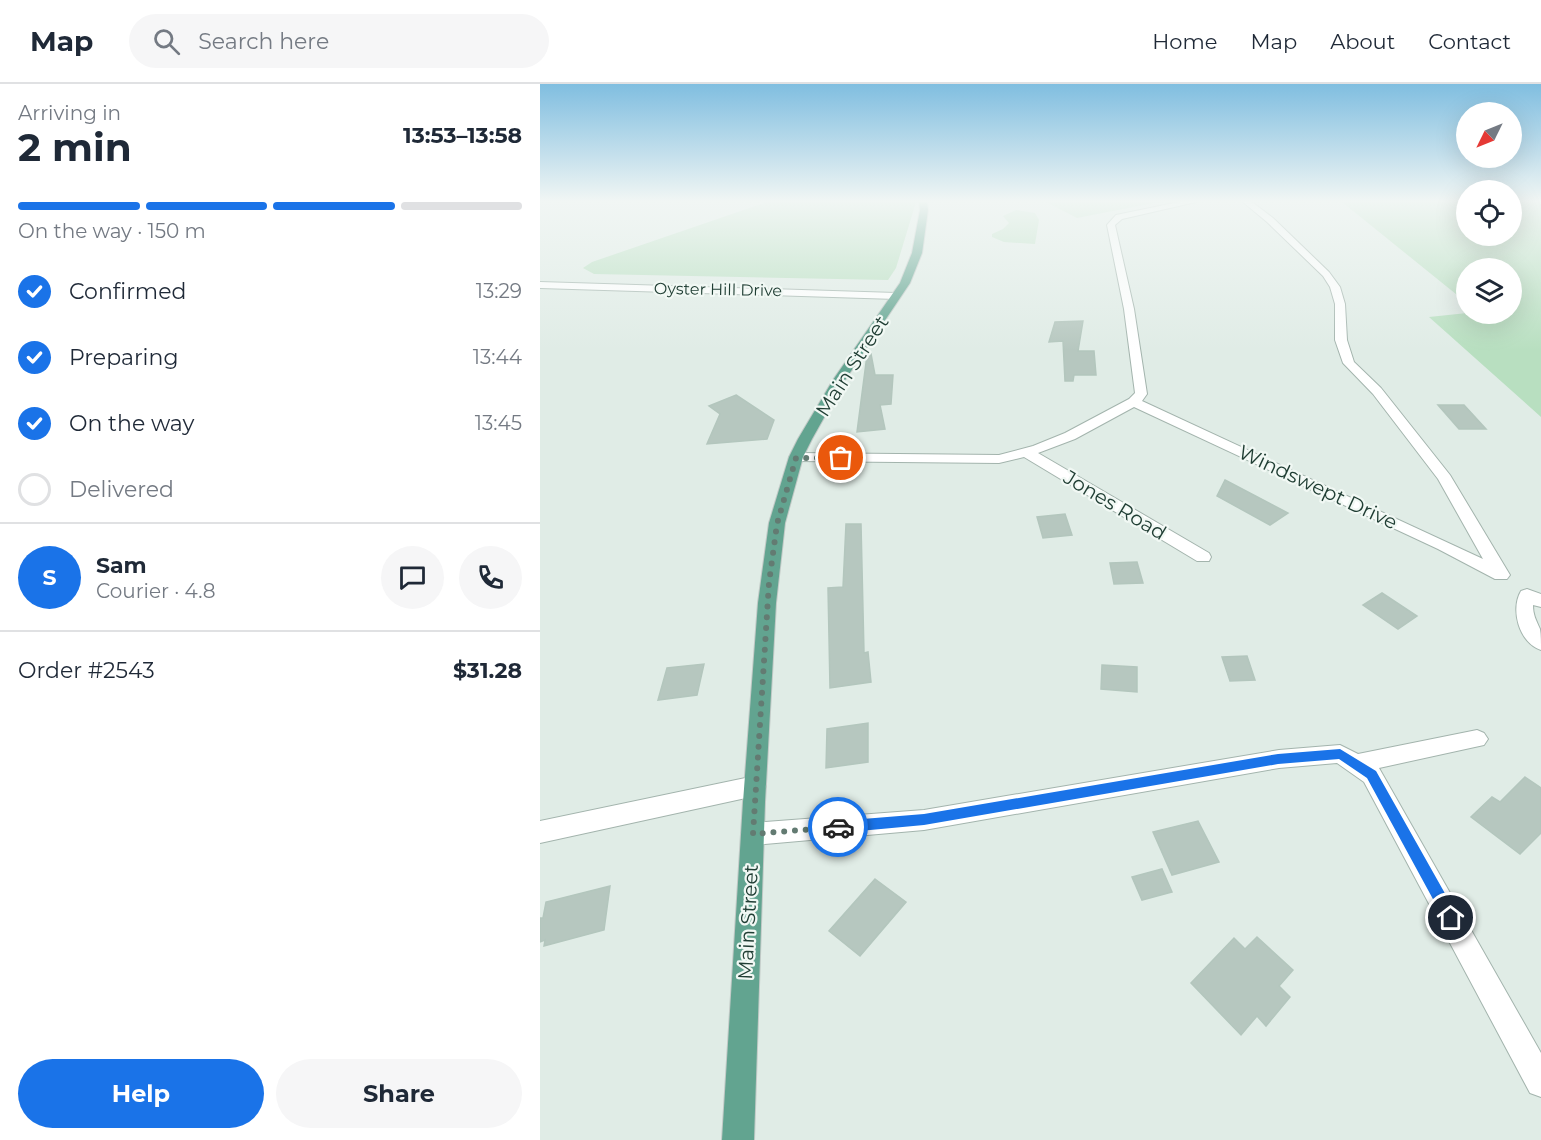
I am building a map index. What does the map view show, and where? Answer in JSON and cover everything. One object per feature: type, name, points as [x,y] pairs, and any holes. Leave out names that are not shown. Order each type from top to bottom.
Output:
[{"type":"main road","name":"Main Street","points":[[738,1140],[766,610],[777,524],[796,458],[839,380],[896,296],[917,251]]},
{"type":"street","points":[[796,458],[999,459],[1027,453],[1070,436],[1134,402],[1142,394],[1136,343],[1117,251]]},
{"type":"street","name":"Windswept Drive","points":[[1302,251],[1326,274],[1335,287],[1340,304],[1341,340],[1349,363],[1377,391],[1445,478],[1501,575]]},
{"type":"street","name":"Oyster Hill Drive","points":[[540,285],[896,296]]},
{"type":"street","name":"Windswept Drive","points":[[1134,402],[1444,545],[1501,575],[1534,598]]},
{"type":"street","name":"Jones Road","points":[[1027,453],[1203,557]]},
{"type":"street","name":"Windswept Drive","points":[[1534,598],[1524,601],[1524,609],[1527,624],[1541,643]]},
{"type":"street","points":[[1355,764],[1477,739]]},
{"type":"street","points":[[753,834],[924,820],[1278,759],[1340,754],[1372,775],[1541,1082]]},
{"type":"street","points":[[540,832],[755,786]]},
{"type":"green space","points":[[623,251],[901,251],[896,268],[888,280],[594,274],[583,268],[592,262]]},
{"type":"green space","points":[[1403,251],[1541,251],[1541,417],[1429,317],[1456,314],[1456,324],[1522,324],[1522,258],[1456,258],[1456,294]]},
{"type":"building","points":[[1083,321],[1078,351],[1094,351],[1096,375],[1074,375],[1073,381],[1065,381],[1063,341],[1049,342],[1055,322]]},
{"type":"building","points":[[871,354],[875,375],[893,375],[891,404],[880,405],[885,429],[857,432],[867,355]]},
{"type":"building","points":[[736,395],[774,420],[767,439],[707,444],[720,414],[709,406]]},
{"type":"building","points":[[1438,405],[1464,405],[1486,429],[1459,429]]},
{"type":"building","points":[[1225,480],[1288,513],[1270,525],[1217,496]]},
{"type":"building","points":[[1065,514],[1072,535],[1043,538],[1037,517]]},
{"type":"building","points":[[846,524],[861,524],[864,653],[868,652],[871,682],[830,688],[828,588],[843,587]]},
{"type":"building","points":[[1137,562],[1143,583],[1114,584],[1110,563]]},
{"type":"building","points":[[1382,593],[1417,616],[1398,629],[1363,605]]},
{"type":"building","points":[[1247,656],[1255,680],[1230,681],[1222,657]]},
{"type":"building","points":[[704,664],[697,695],[658,700],[667,668]]},
{"type":"building","points":[[1102,665],[1137,667],[1137,692],[1101,689]]},
{"type":"building","points":[[868,723],[868,762],[826,768],[827,729]]},
{"type":"building","points":[[1525,777],[1541,788],[1541,833],[1520,854],[1471,817],[1492,797],[1500,802]]},
{"type":"building","points":[[1198,821],[1219,862],[1172,875],[1153,832]]},
{"type":"building","points":[[1162,869],[1172,892],[1142,900],[1132,877]]},
{"type":"building","points":[[875,879],[906,902],[860,956],[829,931]]},
{"type":"building","points":[[610,886],[604,930],[544,946],[545,940],[540,942],[540,918],[543,918],[546,902]]},
{"type":"building","points":[[1257,937],[1293,970],[1279,986],[1290,997],[1266,1026],[1257,1016],[1241,1035],[1191,983],[1234,938],[1245,949]]},
{"type":"way so far","points":[[838,827],[753,834],[767,603],[777,524],[796,458],[841,458]]},
{"type":"route","points":[[838,827],[924,820],[1278,759],[1340,754],[1372,775],[1451,918]]}]
